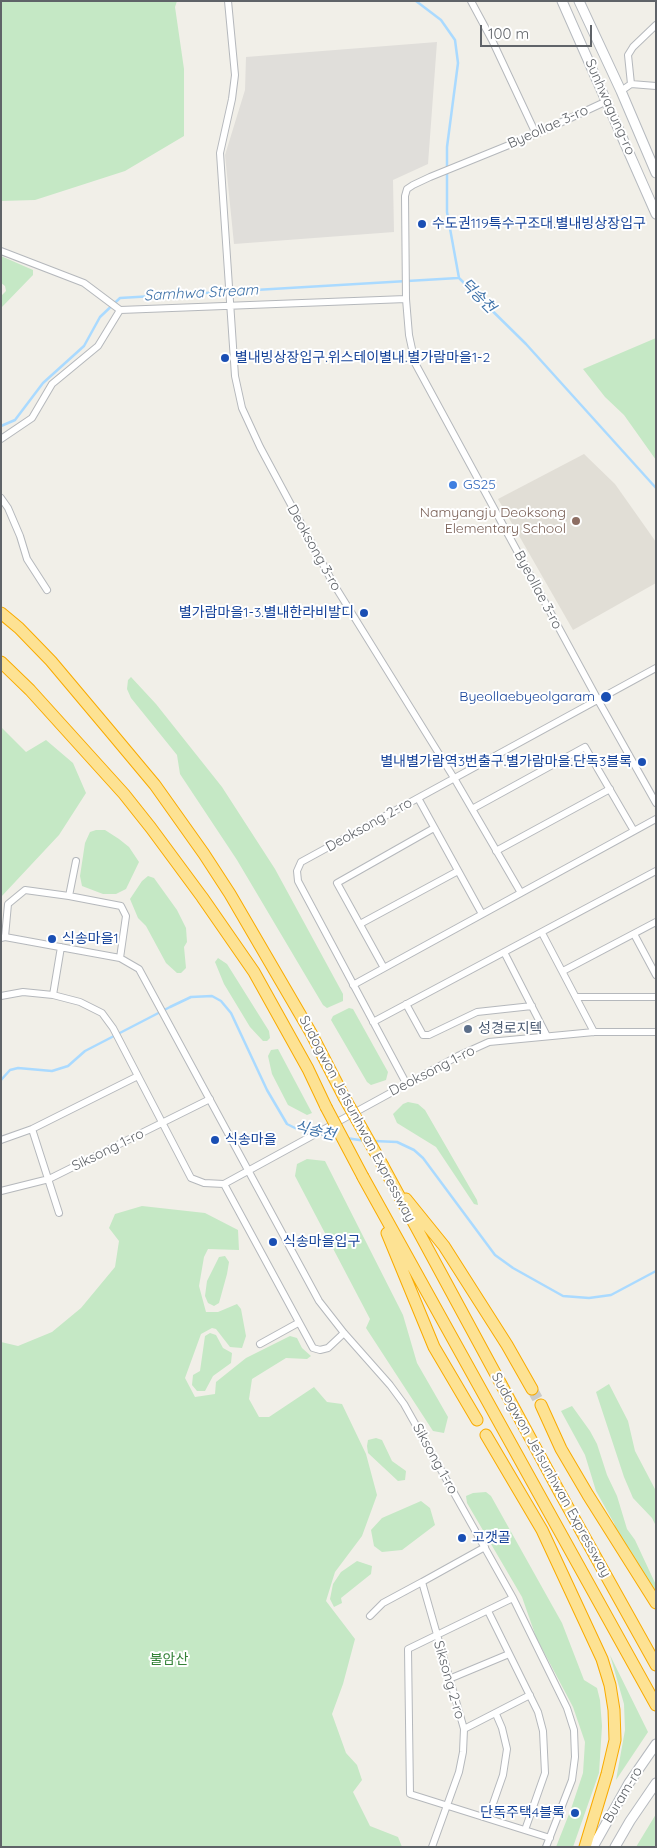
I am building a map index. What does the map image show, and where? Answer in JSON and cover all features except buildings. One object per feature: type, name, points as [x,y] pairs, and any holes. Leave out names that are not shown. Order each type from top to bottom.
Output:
[{"type":"highway","name":"Sudogwon Je1sunhwan Expressway","points":[[1,613],[19,628],[50,661],[155,785],[230,894],[312,1033],[344,1097],[656,1665]]},
{"type":"highway","name":"Sudogwon Je1sunhwan Expressway","points":[[1,662],[36,697],[124,794],[192,882],[254,972],[308,1069],[365,1181],[654,1702]]},
{"type":"highway","points":[[385,1171],[444,1246],[507,1345],[532,1389]]},
{"type":"highway","points":[[365,1181],[434,1347],[477,1420]]},
{"type":"highway","points":[[541,1405],[561,1449],[583,1487],[656,1603]]},
{"type":"highway","points":[[486,1435],[542,1530],[602,1659],[610,1685],[614,1710],[615,1740],[585,1847]]},
{"type":"street","name":"Deoksong 3-ro","points":[[228,1],[235,75],[232,99],[220,153],[235,376],[242,408],[260,447],[333,583],[454,778],[520,893]]},
{"type":"street","points":[[471,1],[492,40],[536,134]]},
{"type":"street","name":"Sunhwagung-ro","points":[[562,1],[656,214]]},
{"type":"street","name":"Sunhwagung-ro","points":[[579,1],[621,91],[656,173]]},
{"type":"street","points":[[631,84],[628,55],[633,47],[656,25]]},
{"type":"street","points":[[621,91],[631,84],[656,86]]},
{"type":"street","name":"Byeollae 3-ro","points":[[621,91],[607,101],[536,134],[430,177],[408,189],[405,196],[406,299],[409,335],[415,363],[656,803]]},
{"type":"street","points":[[1,251],[84,283],[118,308],[406,299]]},
{"type":"street","points":[[1,439],[32,418],[52,384],[98,346],[118,308]]},
{"type":"street","points":[[1,498],[16,526],[28,559],[47,590]]},
{"type":"street","name":"Deoksong 2-ro","points":[[406,1084],[298,881],[297,871],[301,862],[656,668]]},
{"type":"street","points":[[472,809],[585,747],[634,831]]},
{"type":"street","points":[[496,851],[610,789]]},
{"type":"street","points":[[418,798],[482,914]]},
{"type":"street","points":[[353,984],[656,819]]},
{"type":"street","points":[[384,968],[338,883],[434,828]]},
{"type":"street","points":[[70,896],[76,861]]},
{"type":"street","points":[[360,924],[458,871]]},
{"type":"street","points":[[373,1022],[656,871]]},
{"type":"street","points":[[25,890],[121,906],[126,916],[120,958],[3,937],[8,904],[25,890]]},
{"type":"street","points":[[563,971],[656,922]]},
{"type":"street","points":[[542,932],[594,1032]]},
{"type":"street","points":[[634,934],[656,975]]},
{"type":"street","points":[[53,995],[61,947]]},
{"type":"street","points":[[504,952],[547,1036]]},
{"type":"street","name":"Siksong 1-ro","points":[[120,958],[139,968],[319,1301],[344,1333],[390,1384],[404,1404],[513,1598],[568,1708],[574,1730],[575,1757],[572,1780],[546,1847]]},
{"type":"street","points":[[1,996],[23,992],[53,995],[80,1002],[102,1013],[114,1030],[191,1178],[204,1182],[224,1184],[249,1170]]},
{"type":"street","points":[[577,998],[656,997]]},
{"type":"street","points":[[406,1004],[423,1035],[429,1035],[477,1012],[532,1006]]},
{"type":"street","name":"Deoksong 1-ro","points":[[249,1170],[458,1056],[489,1042],[594,1032],[656,1032]]},
{"type":"street","points":[[1,1140],[32,1129],[138,1076]]},
{"type":"street","name":"Siksong 1-ro","points":[[1,1191],[49,1179],[210,1099]]},
{"type":"street","points":[[32,1129],[59,1213]]},
{"type":"street","points":[[224,1184],[313,1348],[320,1350],[328,1348],[344,1333]]},
{"type":"street","points":[[260,1344],[298,1323]]},
{"type":"street","points":[[370,1616],[383,1603],[485,1547]]},
{"type":"street","name":"Siksong 2-ro","points":[[422,1582],[464,1730],[463,1752],[459,1772],[432,1847]]},
{"type":"street","points":[[513,1598],[408,1650],[410,1794],[550,1838]]},
{"type":"street","points":[[488,1611],[538,1712],[543,1731],[545,1773],[525,1830]]},
{"type":"street","points":[[449,1679],[508,1654]]},
{"type":"street","points":[[464,1730],[530,1695]]},
{"type":"street","points":[[488,1818],[503,1775],[507,1749],[502,1728],[496,1714]]},
{"type":"street","name":"Buram-ro","points":[[593,1847],[629,1783],[656,1744]]},
{"type":"street","name":"Buram-ro","points":[[616,1847],[630,1821],[656,1783]]},
{"type":"shaded area","points":[[437,42],[428,164],[393,180],[394,232],[234,244],[225,155],[245,90],[246,57]]},
{"type":"shaded area","name":"Namyangju Deoksong Elementary School","points":[[584,454],[615,484],[656,542],[656,583],[573,630],[498,499]]},
{"type":"green space","points":[[1,1],[177,1],[175,7],[184,69],[184,136],[125,171],[35,200],[1,201]]},
{"type":"green space","points":[[1,256],[33,270],[33,275],[1,308],[1,296],[6,291],[5,286],[1,283]]},
{"type":"green space","points":[[656,338],[656,460],[624,415],[605,397],[583,369]]},
{"type":"green space","points":[[131,677],[156,704],[222,787],[275,869],[343,994],[343,1001],[327,1008],[323,1005],[237,860],[180,774],[177,755],[131,698],[127,689],[128,680]]},
{"type":"green space","points":[[1,727],[26,752],[46,740],[73,763],[86,793],[59,835],[1,897]]},
{"type":"green space","points":[[105,830],[119,839],[129,847],[139,862],[126,889],[116,894],[103,894],[82,886],[80,876],[85,843],[90,832]]},
{"type":"green space","points":[[148,876],[154,878],[177,910],[186,928],[187,942],[184,947],[186,968],[181,973],[177,973],[166,963],[146,926],[138,918],[130,899],[142,881]]},
{"type":"green space","points":[[218,958],[227,964],[269,1031],[270,1038],[267,1041],[263,1041],[250,1027],[224,984],[215,962]]},
{"type":"green space","points":[[349,1008],[353,1009],[388,1072],[386,1080],[371,1085],[367,1082],[331,1020],[333,1016]]},
{"type":"green space","points":[[278,1049],[312,1113],[307,1115],[288,1105],[272,1074],[268,1056],[271,1050]]},
{"type":"green space","points":[[408,1102],[418,1104],[425,1110],[477,1200],[478,1205],[474,1204],[436,1147],[397,1123],[393,1114],[403,1104]]},
{"type":"green space","points":[[307,1159],[325,1161],[403,1315],[417,1363],[448,1417],[444,1433],[433,1431],[366,1328],[370,1319],[295,1176],[297,1164]]},
{"type":"green space","name":"불암산","points":[[142,1206],[205,1213],[238,1230],[239,1250],[208,1249],[204,1257],[199,1286],[206,1312],[218,1312],[237,1304],[241,1309],[246,1336],[242,1348],[230,1347],[216,1329],[212,1328],[201,1334],[185,1378],[195,1397],[215,1394],[216,1382],[246,1358],[290,1336],[297,1338],[302,1348],[311,1356],[307,1359],[286,1358],[252,1379],[249,1399],[259,1417],[269,1417],[314,1387],[327,1402],[342,1404],[366,1454],[377,1495],[362,1536],[335,1572],[326,1601],[355,1639],[343,1684],[332,1714],[346,1753],[357,1765],[362,1780],[353,1792],[370,1826],[398,1837],[402,1847],[1,1847],[1,1342],[18,1346],[52,1332],[81,1308],[115,1267],[119,1241],[109,1228],[115,1214]]},
{"type":"green space","points":[[225,1256],[229,1262],[227,1274],[219,1303],[214,1306],[208,1303],[205,1296],[207,1281],[219,1257]]},
{"type":"green space","points":[[210,1333],[216,1335],[223,1348],[232,1353],[231,1363],[213,1376],[205,1391],[197,1391],[192,1385],[193,1375],[200,1371],[205,1336]]},
{"type":"green space","points":[[609,1384],[628,1421],[635,1451],[656,1491],[656,1526],[652,1518],[633,1498],[624,1477],[596,1392]]},
{"type":"green space","points":[[572,1406],[597,1444],[607,1475],[617,1496],[627,1529],[635,1540],[656,1585],[656,1592],[616,1530],[596,1491],[585,1455],[561,1411]]},
{"type":"green space","points":[[376,1438],[382,1440],[392,1461],[406,1471],[405,1480],[398,1481],[368,1453],[368,1440]]},
{"type":"green space","points":[[486,1492],[491,1496],[562,1623],[584,1680],[597,1688],[600,1700],[602,1726],[599,1773],[573,1847],[556,1847],[583,1773],[585,1742],[573,1707],[536,1637],[522,1597],[467,1503],[466,1496],[473,1493]]},
{"type":"green space","points":[[421,1501],[430,1508],[435,1525],[402,1550],[382,1552],[374,1546],[371,1530],[382,1518]]},
{"type":"green space","points":[[357,1561],[372,1566],[371,1574],[341,1598],[342,1603],[334,1607],[330,1599],[333,1584],[341,1572]]},
{"type":"green space","points":[[610,1655],[648,1732],[616,1780],[625,1730],[624,1704]]},
{"type":"green space","points":[[656,1814],[656,1847],[636,1847],[653,1819]]},
{"type":"waterway","name":"덕송천","points":[[416,1],[441,20],[455,40],[458,63],[447,147],[447,212],[459,278],[526,344],[656,488]]},
{"type":"waterway","name":"Samhwa Stream","points":[[1,426],[15,420],[43,383],[84,346],[100,317],[120,298],[458,278]]},
{"type":"waterway","name":"식송천","points":[[1,1080],[10,1070],[18,1068],[52,1071],[68,1066],[85,1051],[170,1007],[191,997],[212,996],[221,1001],[231,1013],[267,1090],[287,1124],[297,1129],[314,1132]]},
{"type":"waterway","name":"식송천","points":[[319,1134],[338,1137]]},
{"type":"waterway","name":"식송천","points":[[346,1138],[366,1141]]},
{"type":"waterway","name":"식송천","points":[[374,1141],[397,1142],[414,1150],[423,1158],[495,1255],[513,1268],[563,1296],[589,1298],[611,1295],[656,1271]]},
{"type":"tunnel","points":[[532,1389],[541,1405]]},
{"type":"place","name":"수도권119특수구조대.별내빙상장입구","points":[[422,224]]},
{"type":"place","name":"별내빙상장입구.위스테이별내.별가람마을1-2","points":[[225,358]]},
{"type":"place","name":"GS25","points":[[453,485]]},
{"type":"place","name":"Namyangju Deoksong Elementary School","points":[[576,521]]},
{"type":"place","name":"별가람마을1-3.별내한라비발디","points":[[364,613]]},
{"type":"place","name":"Byeollaebyeolgaram","points":[[606,697]]},
{"type":"place","name":"별내별가람역3번출구.별가람마을.단독3블록","points":[[642,762]]},
{"type":"place","name":"식송마을1","points":[[52,939]]},
{"type":"place","name":"성경로지텍","points":[[468,1029]]},
{"type":"place","name":"식송마을","points":[[215,1140]]},
{"type":"place","name":"식송마을입구","points":[[273,1242]]},
{"type":"place","name":"고갯골","points":[[462,1538]]},
{"type":"place","name":"단독주택4블록","points":[[575,1813]]}]
